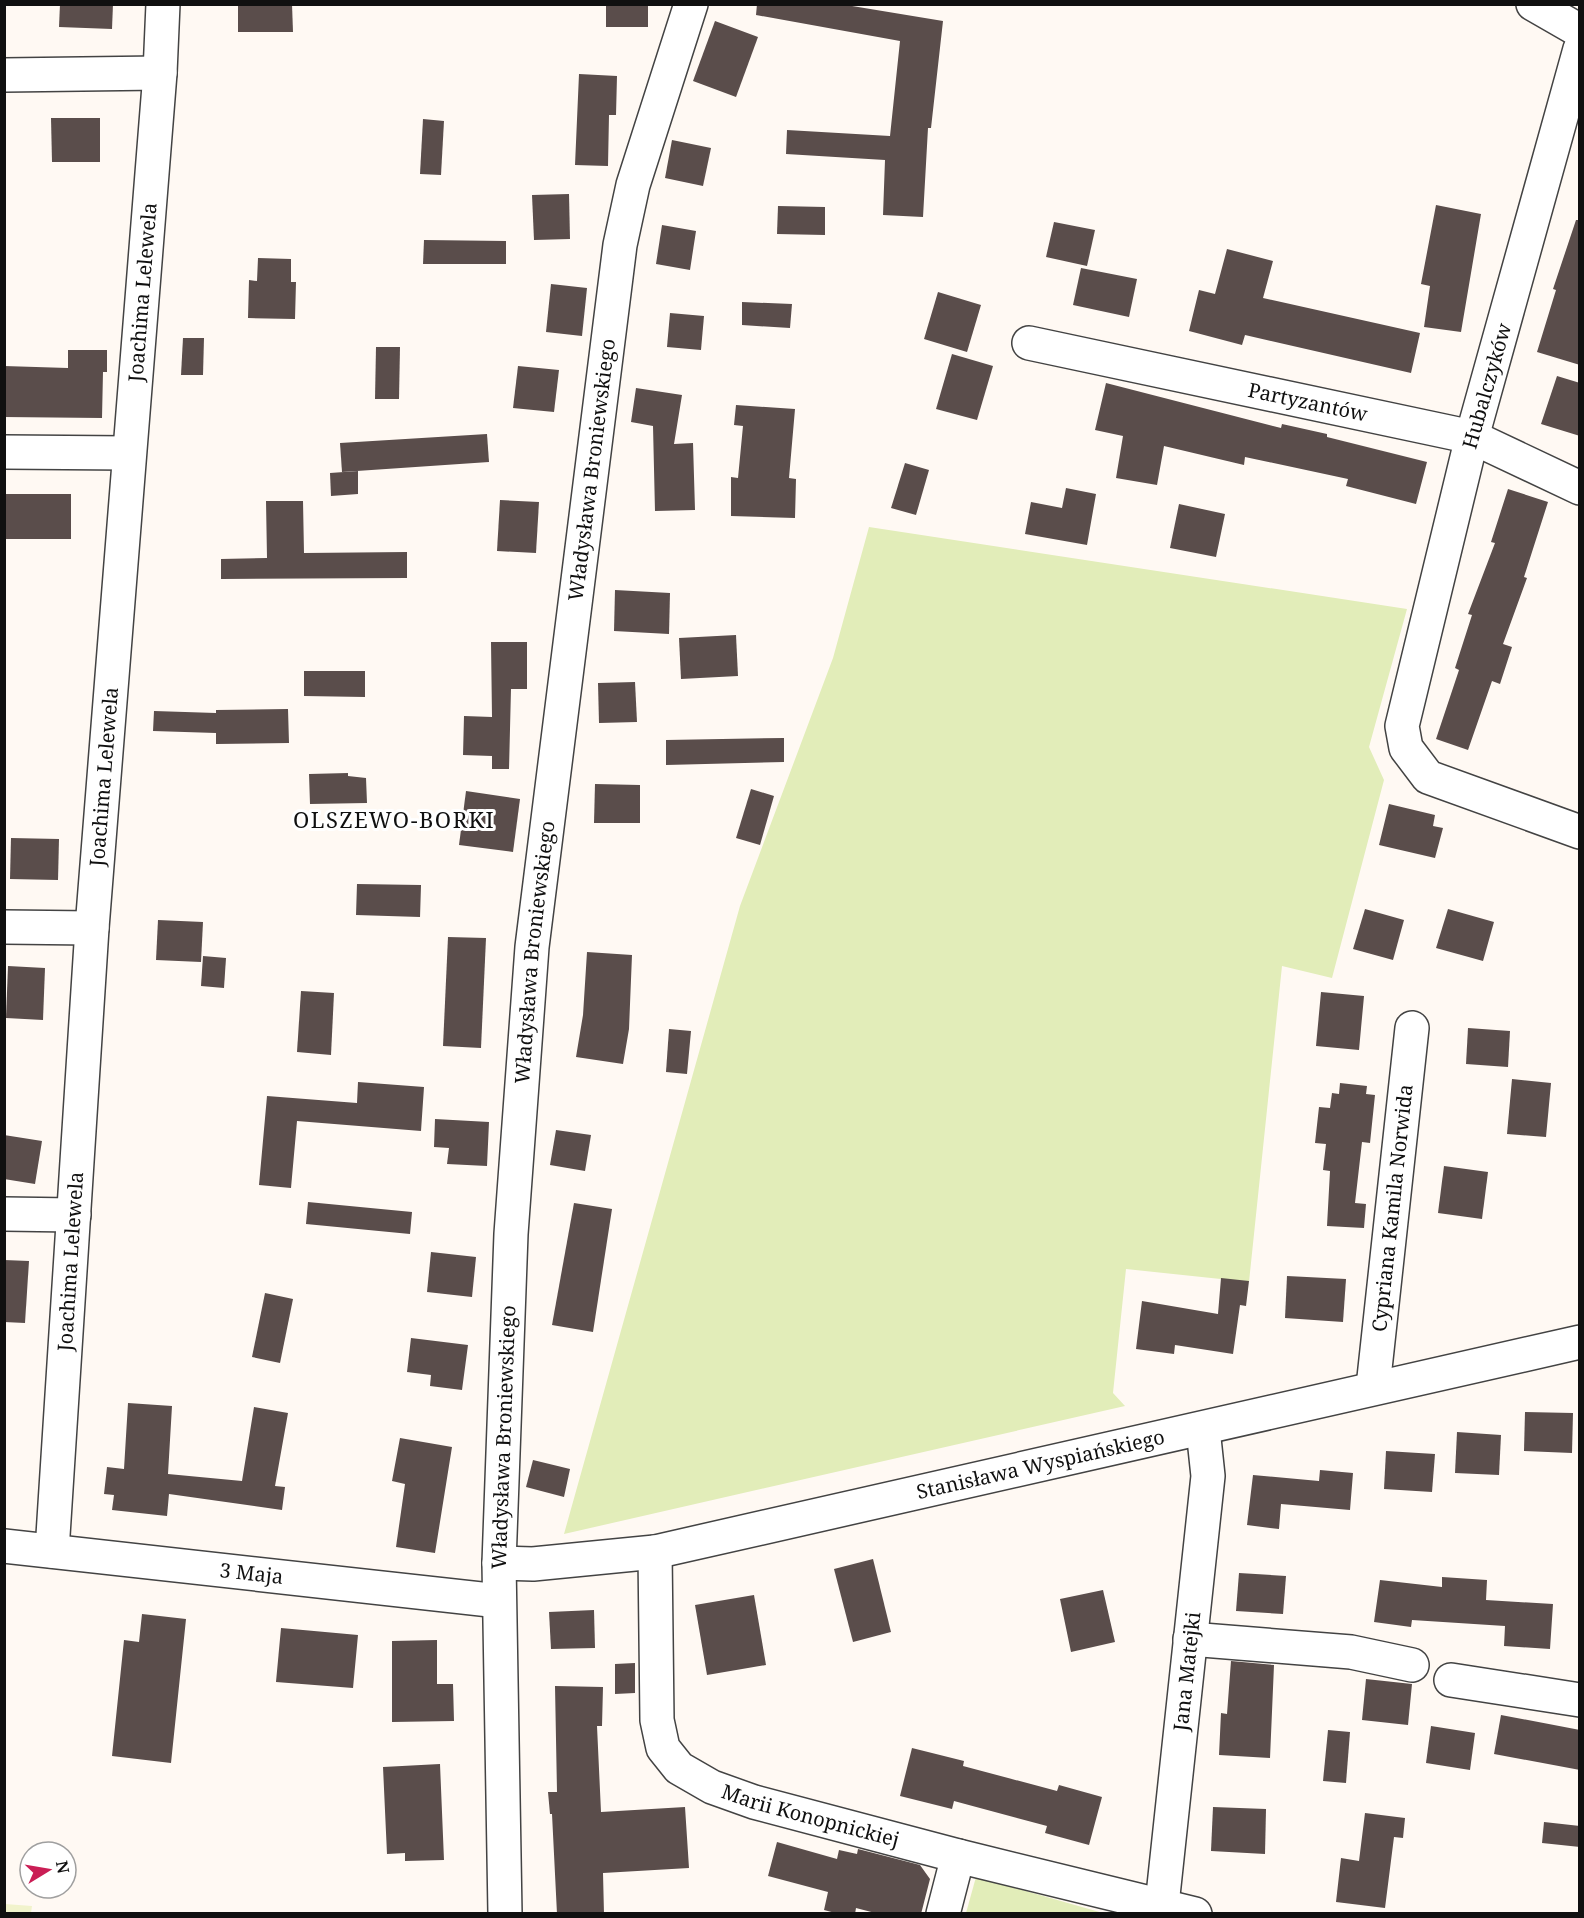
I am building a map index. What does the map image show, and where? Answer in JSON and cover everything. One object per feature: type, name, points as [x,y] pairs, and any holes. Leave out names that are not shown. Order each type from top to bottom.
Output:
[{"type":"street","name":"Joachima Lelewela","points":[[52,1551],[92,928],[160,73],[163,4]]},
{"type":"street","name":"Władysława Broniewskiego","points":[[505,1914],[499,1563],[511,1234],[532,947],[620,245],[633,185],[691,4]]},
{"type":"street","points":[[1533,4],[1580,31]]},
{"type":"street","name":"Hubalczyków","points":[[1580,49],[1472,437],[1402,726],[1406,748],[1428,777],[1580,832]]},
{"type":"street","points":[[4,75],[160,73]]},
{"type":"street","name":"Partyzantów","points":[[1029,343],[1472,437],[1580,488]]},
{"type":"street","points":[[4,452],[129,453]]},
{"type":"street","points":[[4,927],[92,928]]},
{"type":"street","name":"Cypriana Kamila Norwida","points":[[1373,1387],[1412,1029]]},
{"type":"street","points":[[4,1214],[74,1215]]},
{"type":"street","name":"Stanisława Wyspiańskiego","points":[[499,1563],[533,1564],[654,1552],[1203,1429],[1373,1387],[1580,1342]]},
{"type":"street","name":"Jana Matejki","points":[[1161,1910],[1208,1476],[1203,1429]]},
{"type":"street","name":"3 Maja","points":[[4,1546],[499,1601]]},
{"type":"street","name":"Marii Konopnickiej","points":[[654,1552],[657,1720],[663,1748],[679,1768],[712,1787],[754,1802],[1161,1910],[1195,1914]]},
{"type":"street","points":[[1190,1639],[1351,1652],[1412,1665]]},
{"type":"street","points":[[1451,1680],[1580,1700]]},
{"type":"street","points":[[943,1914],[958,1856]]},
{"type":"green space","points":[[869,527],[1407,609],[1369,747],[1384,780],[1332,978],[1282,966],[1249,1282],[1126,1269],[1113,1393],[1125,1406],[564,1534],[740,906],[833,658]]},
{"type":"green space","points":[[976,1877],[1103,1913],[966,1913]]},
{"type":"green space","points":[[5,1904],[32,1906],[31,1913],[5,1913]]},
{"type":"building","points":[[60,4],[113,4],[112,29],[59,27]]},
{"type":"building","points":[[238,4],[292,4],[293,32],[238,32]]},
{"type":"building","points":[[606,4],[648,4],[648,27],[606,27]]},
{"type":"building","points":[[757,4],[840,4],[943,21],[931,128],[928,128],[923,217],[883,215],[885,160],[786,154],[787,130],[890,136],[900,41],[756,15]]},
{"type":"building","points":[[715,21],[758,37],[736,97],[693,81]]},
{"type":"building","points":[[579,74],[617,76],[616,115],[609,115],[608,166],[575,165]]},
{"type":"building","points":[[51,118],[100,118],[100,162],[52,162]]},
{"type":"building","points":[[423,119],[444,121],[441,175],[420,174]]},
{"type":"building","points":[[672,140],[711,148],[703,186],[665,178]]},
{"type":"building","points":[[569,194],[570,239],[534,240],[532,195]]},
{"type":"building","points":[[1436,205],[1481,214],[1461,332],[1424,327],[1430,286],[1421,284]]},
{"type":"building","points":[[778,206],[825,207],[825,235],[777,234]]},
{"type":"building","points":[[1576,220],[1580,220],[1580,365],[1537,352],[1556,290],[1553,289]]},
{"type":"building","points":[[1054,222],[1095,230],[1087,266],[1046,257]]},
{"type":"building","points":[[662,225],[696,231],[690,270],[656,264]]},
{"type":"building","points":[[424,240],[506,241],[506,264],[423,264]]},
{"type":"building","points":[[1227,249],[1273,261],[1263,298],[1420,333],[1411,373],[1245,335],[1242,345],[1189,331],[1199,290],[1215,294]]},
{"type":"building","points":[[258,258],[291,259],[291,282],[296,282],[295,319],[248,318],[249,280],[257,281]]},
{"type":"building","points":[[1081,268],[1137,279],[1129,317],[1073,305]]},
{"type":"building","points":[[551,284],[587,288],[582,336],[546,332]]},
{"type":"building","points":[[938,292],[981,305],[967,352],[924,339]]},
{"type":"building","points":[[742,302],[792,304],[790,328],[742,325]]},
{"type":"building","points":[[670,313],[704,316],[701,350],[667,347]]},
{"type":"building","points":[[183,338],[204,338],[203,375],[181,375]]},
{"type":"building","points":[[376,347],[400,347],[399,399],[375,399]]},
{"type":"building","points":[[68,350],[107,350],[107,372],[103,372],[102,418],[4,417],[4,366],[68,368]]},
{"type":"building","points":[[952,354],[993,366],[977,420],[936,409]]},
{"type":"building","points":[[518,366],[559,370],[554,412],[513,408]]},
{"type":"building","points":[[1557,376],[1580,383],[1580,436],[1541,424]]},
{"type":"building","points":[[1106,383],[1281,428],[1282,424],[1327,434],[1327,437],[1427,462],[1416,504],[1346,486],[1348,479],[1245,457],[1244,465],[1164,446],[1157,485],[1116,478],[1123,436],[1095,430]]},
{"type":"building","points":[[636,388],[682,395],[674,444],[693,443],[695,510],[655,511],[653,426],[631,422]]},
{"type":"building","points":[[736,405],[795,409],[789,478],[796,479],[795,518],[731,516],[731,477],[738,478],[743,426],[734,425]]},
{"type":"building","points":[[487,434],[489,462],[342,472],[340,443]]},
{"type":"building","points":[[905,463],[929,470],[916,515],[891,508]]},
{"type":"building","points":[[358,471],[358,494],[331,496],[330,473]]},
{"type":"building","points":[[1066,488],[1096,494],[1087,545],[1025,534],[1031,502],[1062,508]]},
{"type":"building","points":[[1508,489],[1548,502],[1524,577],[1527,578],[1503,644],[1512,647],[1500,684],[1492,681],[1468,750],[1436,739],[1459,670],[1455,668],[1472,615],[1468,614],[1495,543],[1491,542]]},
{"type":"building","points":[[4,494],[71,494],[71,539],[4,539]]},
{"type":"building","points":[[500,500],[539,502],[536,553],[497,551]]},
{"type":"building","points":[[266,501],[303,501],[304,553],[407,552],[407,578],[221,579],[221,559],[267,558]]},
{"type":"building","points":[[1179,504],[1225,514],[1216,557],[1170,548]]},
{"type":"building","points":[[615,590],[670,593],[669,634],[614,631]]},
{"type":"building","points":[[736,635],[738,676],[681,679],[679,638]]},
{"type":"building","points":[[491,642],[527,642],[527,689],[511,689],[509,769],[492,769],[492,756],[463,755],[464,716],[492,717]]},
{"type":"building","points":[[304,671],[365,671],[365,697],[304,696]]},
{"type":"building","points":[[635,682],[637,722],[599,723],[598,683]]},
{"type":"building","points":[[288,709],[289,743],[216,744],[216,733],[153,731],[154,711],[216,713],[216,710]]},
{"type":"building","points":[[784,738],[784,762],[666,765],[666,740]]},
{"type":"building","points":[[348,773],[348,776],[366,778],[367,803],[310,804],[309,774]]},
{"type":"building","points":[[595,784],[640,785],[640,823],[594,823]]},
{"type":"building","points":[[751,789],[774,796],[760,845],[736,838]]},
{"type":"building","points":[[466,791],[520,799],[513,852],[459,845]]},
{"type":"building","points":[[1389,804],[1435,815],[1433,826],[1443,828],[1435,858],[1379,845]]},
{"type":"building","points":[[11,838],[59,839],[58,880],[10,879]]},
{"type":"building","points":[[357,884],[421,885],[420,917],[356,915]]},
{"type":"building","points":[[1365,909],[1404,920],[1393,960],[1353,949]]},
{"type":"building","points":[[1448,909],[1494,922],[1483,961],[1436,948]]},
{"type":"building","points":[[158,920],[203,922],[201,962],[156,960]]},
{"type":"building","points":[[448,937],[486,938],[481,1048],[443,1046]]},
{"type":"building","points":[[587,952],[632,955],[629,1029],[623,1064],[576,1057],[583,1015]]},
{"type":"building","points":[[203,956],[226,958],[224,988],[201,986]]},
{"type":"building","points":[[8,966],[45,968],[43,1020],[6,1018]]},
{"type":"building","points":[[301,991],[334,993],[331,1055],[297,1052]]},
{"type":"building","points":[[1321,992],[1364,996],[1359,1050],[1316,1046]]},
{"type":"building","points":[[1468,1028],[1510,1031],[1508,1067],[1466,1064]]},
{"type":"building","points":[[669,1029],[691,1031],[687,1074],[666,1072]]},
{"type":"building","points":[[1512,1079],[1551,1083],[1546,1137],[1507,1134]]},
{"type":"building","points":[[358,1082],[424,1087],[421,1131],[297,1121],[291,1188],[259,1185],[267,1096],[357,1103]]},
{"type":"building","points":[[1340,1083],[1367,1086],[1366,1094],[1375,1095],[1370,1143],[1362,1142],[1355,1203],[1366,1204],[1364,1228],[1327,1226],[1330,1171],[1323,1170],[1326,1144],[1315,1143],[1319,1107],[1330,1108],[1332,1093],[1339,1094]]},
{"type":"building","points":[[435,1119],[489,1122],[487,1166],[447,1164],[449,1148],[434,1147]]},
{"type":"building","points":[[556,1130],[591,1135],[585,1171],[550,1165]]},
{"type":"building","points":[[4,1135],[42,1141],[35,1184],[4,1179]]},
{"type":"building","points":[[1444,1166],[1488,1172],[1482,1219],[1438,1213]]},
{"type":"building","points":[[308,1202],[412,1212],[410,1234],[306,1224]]},
{"type":"building","points":[[574,1203],[612,1209],[593,1332],[552,1325]]},
{"type":"building","points":[[431,1252],[476,1257],[472,1297],[427,1292]]},
{"type":"building","points":[[4,1260],[29,1261],[25,1323],[4,1322]]},
{"type":"building","points":[[1287,1276],[1346,1279],[1343,1322],[1285,1318]]},
{"type":"building","points":[[1221,1278],[1249,1281],[1246,1306],[1240,1305],[1233,1354],[1175,1345],[1174,1354],[1136,1349],[1142,1301],[1218,1314]]},
{"type":"building","points":[[265,1293],[293,1299],[280,1363],[252,1357]]},
{"type":"building","points":[[411,1338],[468,1345],[462,1390],[430,1386],[431,1375],[407,1372]]},
{"type":"building","points":[[128,1403],[172,1406],[168,1474],[242,1481],[254,1407],[288,1413],[275,1486],[285,1487],[282,1510],[169,1494],[167,1516],[112,1510],[114,1495],[104,1494],[107,1467],[124,1469]]},
{"type":"building","points":[[1525,1412],[1573,1413],[1572,1453],[1524,1451]]},
{"type":"building","points":[[1457,1432],[1501,1435],[1499,1475],[1455,1473]]},
{"type":"building","points":[[400,1438],[452,1447],[435,1553],[396,1547],[405,1484],[392,1481]]},
{"type":"building","points":[[1386,1451],[1435,1454],[1432,1492],[1384,1489]]},
{"type":"building","points":[[533,1460],[570,1469],[564,1497],[526,1487]]},
{"type":"building","points":[[1320,1470],[1353,1473],[1350,1510],[1281,1504],[1279,1529],[1247,1525],[1253,1475],[1319,1481]]},
{"type":"building","points":[[873,1559],[891,1632],[853,1642],[834,1569]]},
{"type":"building","points":[[1239,1573],[1286,1576],[1283,1614],[1236,1611]]},
{"type":"building","points":[[1442,1577],[1487,1580],[1486,1600],[1553,1604],[1550,1649],[1504,1646],[1505,1626],[1412,1620],[1411,1627],[1374,1622],[1380,1580],[1442,1587]]},
{"type":"building","points":[[1103,1590],[1115,1642],[1071,1652],[1060,1599]]},
{"type":"building","points":[[754,1595],[766,1665],[707,1675],[695,1605]]},
{"type":"building","points":[[594,1610],[595,1648],[551,1649],[549,1612]]},
{"type":"building","points":[[142,1614],[186,1619],[171,1763],[112,1756],[124,1640],[139,1642]]},
{"type":"building","points":[[281,1628],[358,1635],[353,1688],[276,1682]]},
{"type":"building","points":[[437,1640],[437,1684],[453,1684],[454,1721],[392,1722],[392,1641]]},
{"type":"building","points":[[1231,1661],[1274,1665],[1270,1758],[1219,1755],[1221,1713],[1227,1714]]},
{"type":"building","points":[[635,1663],[635,1693],[615,1694],[615,1664]]},
{"type":"building","points":[[1366,1679],[1412,1684],[1408,1725],[1362,1720]]},
{"type":"building","points":[[555,1686],[603,1687],[602,1726],[597,1726],[601,1812],[685,1807],[689,1868],[603,1873],[604,1914],[557,1914],[552,1814],[550,1814],[548,1792],[557,1792]]},
{"type":"building","points":[[1501,1715],[1580,1730],[1580,1770],[1494,1754]]},
{"type":"building","points":[[1431,1726],[1475,1733],[1470,1770],[1426,1763]]},
{"type":"building","points":[[1328,1730],[1350,1732],[1346,1783],[1323,1781]]},
{"type":"building","points":[[912,1748],[964,1761],[963,1766],[1057,1791],[1059,1785],[1102,1797],[1089,1845],[1045,1833],[1047,1826],[954,1801],[952,1809],[900,1796]]},
{"type":"building","points":[[440,1764],[444,1860],[405,1861],[405,1853],[387,1854],[383,1767]]},
{"type":"building","points":[[1213,1807],[1266,1809],[1265,1854],[1211,1851]]},
{"type":"building","points":[[1365,1813],[1405,1818],[1403,1838],[1394,1837],[1385,1908],[1336,1902],[1341,1858],[1359,1861]]},
{"type":"building","points":[[1544,1822],[1580,1826],[1580,1847],[1542,1843]]},
{"type":"building","points":[[777,1842],[837,1859],[839,1850],[857,1854],[858,1849],[920,1865],[930,1879],[921,1914],[879,1914],[856,1908],[855,1914],[839,1914],[824,1910],[828,1892],[768,1876]]},
{"type":"district","name":"OLSZEWO-BORKI","points":[[394,820]]}]
